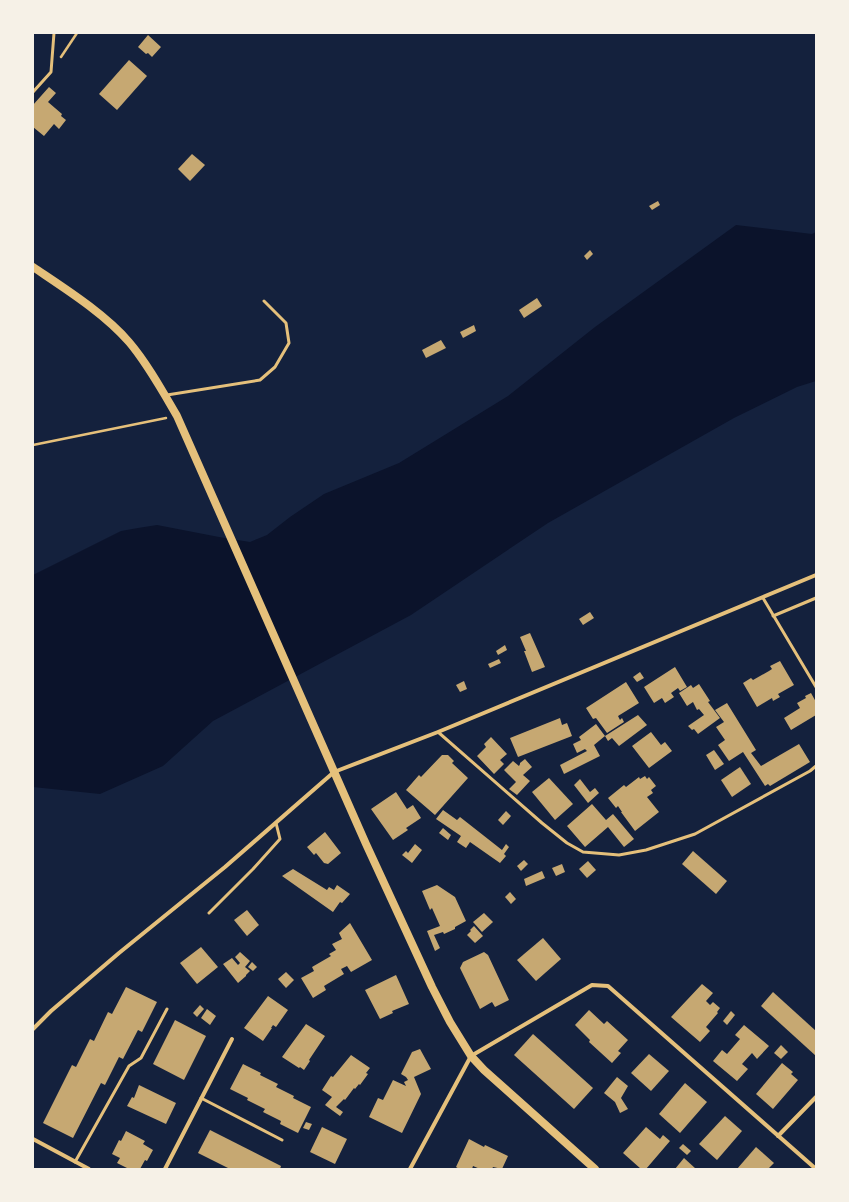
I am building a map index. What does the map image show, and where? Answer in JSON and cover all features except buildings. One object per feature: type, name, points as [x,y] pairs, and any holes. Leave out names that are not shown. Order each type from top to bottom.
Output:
[{"type":"main road","points":[[33,267],[81,301],[116,329],[134,349],[177,416],[366,844],[432,987],[450,1022],[471,1056],[504,1088],[595,1169]]},
{"type":"street","points":[[33,1029],[119,953],[225,867],[334,772],[438,732],[816,575]]},
{"type":"street","points":[[410,1169],[471,1056],[592,985],[608,986],[816,1169]]},
{"type":"street","points":[[165,1169],[232,1039]]},
{"type":"street","points":[[778,1136],[816,1097]]},
{"type":"street","points":[[33,1139],[89,1169]]},
{"type":"lane","points":[[33,92],[51,72],[54,33]]},
{"type":"lane","points":[[165,396],[260,380],[275,367],[289,343],[286,323],[264,301]]},
{"type":"lane","points":[[762,598],[816,687]]},
{"type":"lane","points":[[773,616],[816,598]]},
{"type":"lane","points":[[438,732],[536,818],[567,843],[583,852],[619,855],[646,850],[695,834],[816,766]]},
{"type":"lane","points":[[208,913],[253,869],[280,838],[276,822]]},
{"type":"lane","points":[[76,1162],[129,1066],[141,1058],[167,1009]]},
{"type":"lane","points":[[201,1098],[282,1140]]},
{"type":"path","points":[[51,72],[77,33]]},
{"type":"path","points":[[33,445],[177,416]]},
{"type":"water","points":[[736,225],[812,234],[816,232],[816,381],[797,387],[734,418],[548,523],[411,615],[213,721],[163,766],[100,794],[33,787],[33,575],[121,531],[138,528],[157,525],[250,542],[267,535],[324,494],[399,463],[508,396],[595,327]]}]
